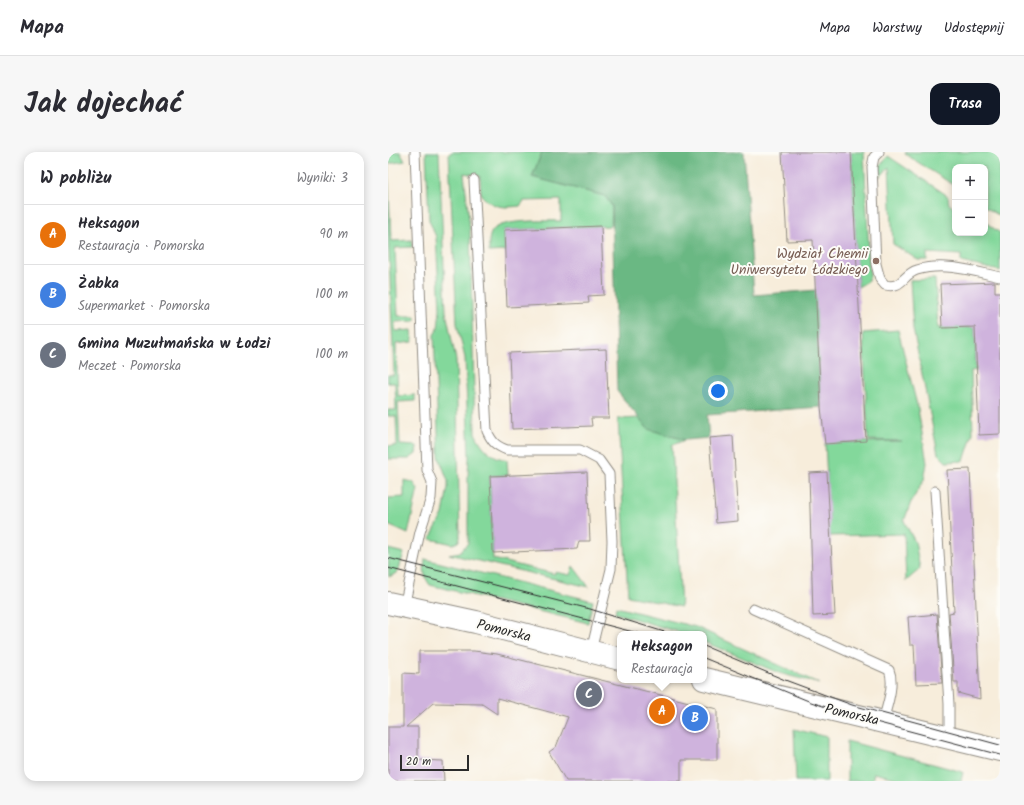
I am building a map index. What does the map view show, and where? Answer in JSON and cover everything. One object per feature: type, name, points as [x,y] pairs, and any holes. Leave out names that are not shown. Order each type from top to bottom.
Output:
[{"type":"street","name":"Pomorska","points":[[396,605],[476,622],[617,657]]},
{"type":"street","name":"Pomorska","points":[[707,679],[1000,750]]},
{"type":"lane","points":[[396,605],[428,512],[433,490],[427,470],[415,152]]},
{"type":"lane","points":[[879,152],[874,157],[872,167],[876,264],[880,279],[885,285],[891,287],[900,284],[911,272],[930,268],[965,269],[1000,277]]},
{"type":"lane","points":[[474,180],[487,431],[492,442],[498,447],[507,450],[580,450],[600,460],[609,474],[612,541],[611,569],[591,651]]},
{"type":"lane","points":[[935,491],[949,704],[949,737]]},
{"type":"lane","points":[[753,609],[890,670],[890,690],[883,721]]},
{"type":"green space","points":[[388,152],[400,152],[405,161],[388,164]]},
{"type":"green space","points":[[426,152],[439,152],[446,312],[456,360],[460,538],[458,542],[453,544],[430,539],[443,514],[448,481],[439,457],[434,335],[438,328],[440,309],[436,237],[429,220]]},
{"type":"green space","points":[[452,152],[542,152],[532,177],[605,196],[612,206],[611,226],[504,230],[505,251],[489,252],[490,235],[498,226],[525,221],[561,221],[561,200],[524,201],[520,206],[508,207],[494,205],[481,195],[480,176],[464,173],[470,230],[475,433],[488,451],[496,457],[507,460],[508,475],[490,476],[493,559],[555,574],[555,572],[570,575],[573,566],[589,587],[449,554],[460,552],[468,543],[469,457],[465,358],[457,324],[449,154]]},
{"type":"green space","points":[[542,152],[744,152],[754,295],[817,290],[821,407],[707,415],[709,438],[685,440],[648,429],[617,391],[612,206],[605,196],[532,177]]},
{"type":"green space","points":[[851,152],[864,152],[870,276],[868,281],[858,287]]},
{"type":"green space","points":[[906,152],[1000,152],[1000,216],[988,209],[988,164],[952,164],[952,184],[905,154]]},
{"type":"green space","points":[[888,156],[948,196],[949,204],[952,206],[952,236],[988,236],[988,224],[1000,233],[1000,271],[961,262],[961,255],[927,253],[927,260],[918,260],[893,244],[889,167],[880,177],[880,166]]},
{"type":"green space","points":[[388,164],[391,241],[412,240],[412,247],[395,248],[398,316],[415,316],[415,321],[395,322],[395,331],[412,330],[413,342],[396,344],[398,396],[415,395],[415,401],[398,402],[400,445],[417,446],[416,454],[409,459],[388,459],[388,446],[397,445],[396,416],[388,416],[388,410],[396,410],[395,383],[388,383],[388,375],[394,375],[388,228]]},
{"type":"green space","points":[[935,279],[938,328],[975,327],[976,370],[971,371],[973,433],[964,461],[946,462],[938,454],[913,329],[910,280]]},
{"type":"green space","points":[[898,330],[918,409],[927,463],[924,480],[911,502],[904,521],[915,542],[920,569],[906,581],[904,534],[830,536],[825,443],[902,441],[868,440],[863,333]]},
{"type":"green space","points":[[640,418],[648,429],[685,440],[672,445],[681,607],[628,596],[618,419]]},
{"type":"green space","points":[[404,480],[413,482],[418,489],[408,534],[388,525],[388,498],[404,497]]},
{"type":"green space","points":[[388,549],[404,553],[398,572],[389,577]]},
{"type":"green space","points":[[425,559],[593,601],[588,623],[430,585],[425,575]]},
{"type":"green space","points":[[616,607],[696,627],[705,631],[675,631],[615,613]]},
{"type":"green space","points":[[707,632],[820,684],[779,673],[707,643]]},
{"type":"green space","points":[[794,729],[827,737],[827,781],[796,781]]},
{"type":"green space","points":[[847,741],[963,772],[961,781],[908,781],[874,773],[872,781],[847,781]]},
{"type":"building","points":[[782,152],[851,152],[866,441],[825,444],[821,407],[813,240],[787,241]]},
{"type":"building","points":[[601,226],[604,295],[588,296],[589,303],[507,307],[504,230]]},
{"type":"building","points":[[995,282],[995,292],[1000,292],[1000,434],[979,435],[975,327],[942,328],[940,284]]},
{"type":"building","points":[[606,349],[609,418],[591,418],[592,426],[512,429],[509,353]]},
{"type":"building","points":[[733,436],[738,521],[716,523],[709,438]]},
{"type":"building","points":[[970,469],[980,699],[958,693],[958,682],[954,682],[949,613],[954,612],[947,470]]},
{"type":"building","points":[[587,472],[590,541],[579,541],[577,549],[493,553],[490,476]]},
{"type":"building","points":[[827,472],[835,615],[813,616],[809,473]]},
{"type":"building","points":[[937,614],[942,683],[916,684],[914,645],[910,645],[908,617]]},
{"type":"building","points":[[419,651],[474,651],[497,654],[717,709],[717,760],[681,760],[681,781],[566,781],[549,752],[556,747],[568,717],[497,698],[497,714],[482,704],[433,703],[406,727],[418,727],[418,760],[443,761],[444,781],[388,781],[388,727],[403,727],[403,673],[419,674]]},
{"type":"tram line","points":[[388,558],[590,609],[661,631]]},
{"type":"tram line","points":[[388,568],[630,631]]},
{"type":"tram line","points":[[707,647],[785,680],[852,705],[1000,745]]},
{"type":"tram line","points":[[707,659],[811,702],[853,716],[1000,755]]},
{"type":"place","name":"Wydział Chemii Uniwersytetu Łódzkiego","points":[[876,261]]},
{"type":"place","name":"Gmina Muzułmańska w Łodzi","points":[[589,694]]},
{"type":"place","name":"Heksagon","points":[[662,711]]},
{"type":"place","name":"Żabka","points":[[695,718]]}]
